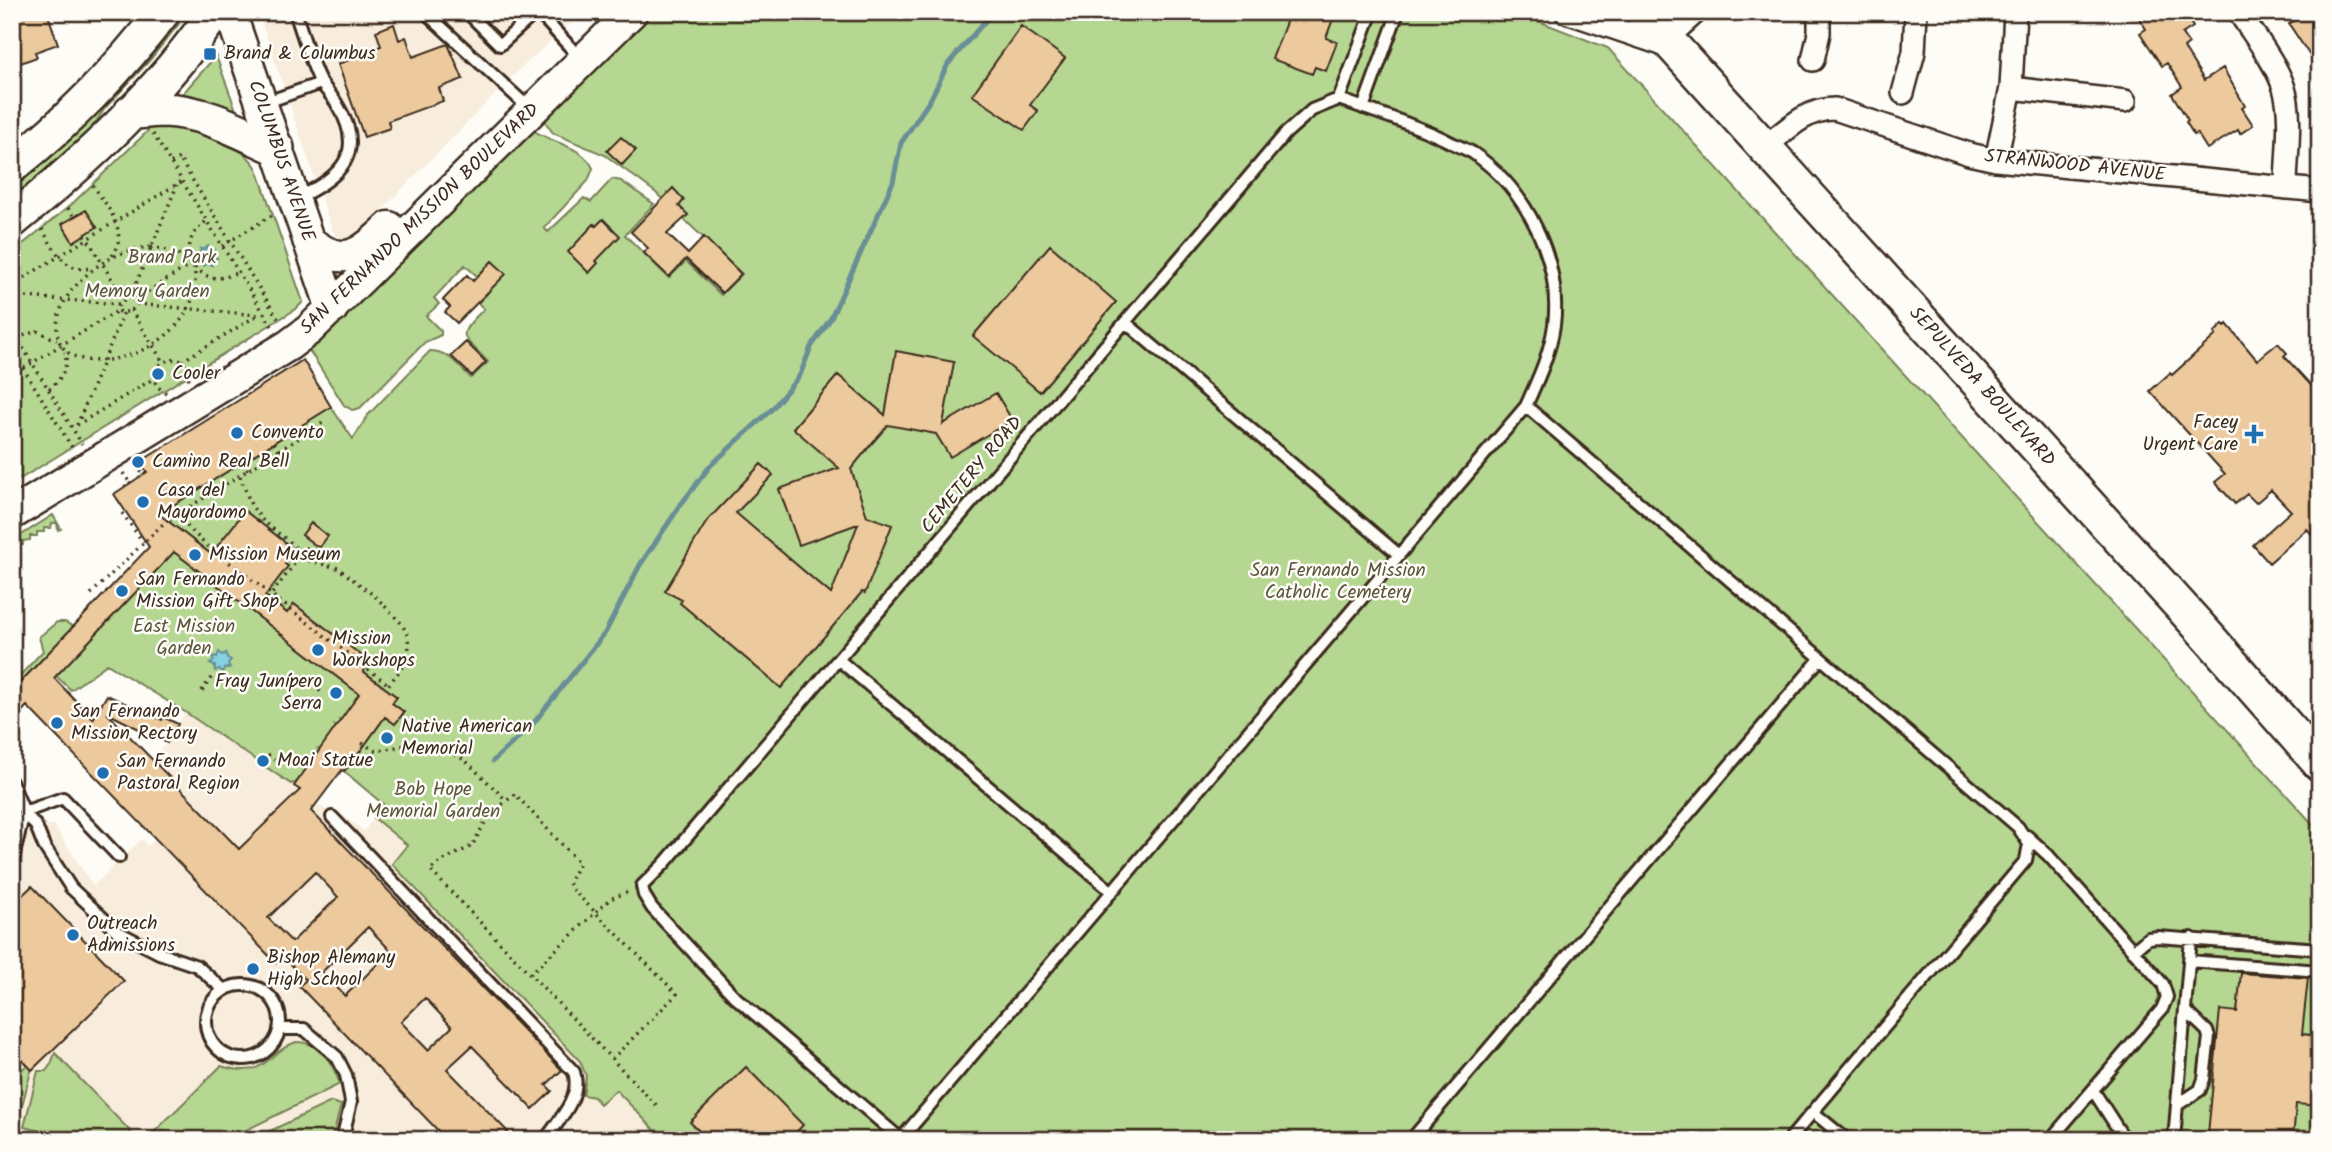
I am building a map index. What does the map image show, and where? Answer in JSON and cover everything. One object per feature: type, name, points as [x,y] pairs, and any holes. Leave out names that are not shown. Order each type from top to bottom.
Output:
[{"type":"main road","points":[[12,166],[76,109],[123,60],[163,12]]},
{"type":"main road","points":[[140,121],[215,12]]},
{"type":"main road","name":"COLUMBUS AVENUE","points":[[230,12],[277,148],[285,206],[308,240],[332,309]]},
{"type":"main road","name":"SAN FERNANDO MISSION BOULEVARD","points":[[12,514],[289,345],[332,309],[632,12]]},
{"type":"main road","name":"SEPULVEDA BOULEVARD","points":[[1642,12],[2196,623],[2320,764]]},
{"type":"main road","points":[[27,224],[88,156],[140,121],[165,110],[206,118],[277,148]]},
{"type":"main road","points":[[308,240],[323,252],[336,257],[361,252],[428,192],[470,172]]},
{"type":"street","points":[[1566,12],[1671,44],[1696,12]]},
{"type":"street","points":[[1813,60],[1819,33],[1819,12]]},
{"type":"street","points":[[1903,93],[1914,52],[1916,12]]},
{"type":"street","points":[[1996,160],[2011,88],[2015,12]]},
{"type":"street","points":[[2239,12],[2275,68],[2284,90],[2287,113],[2286,188]]},
{"type":"street","points":[[2011,88],[2125,101]]},
{"type":"street","name":"STRANWOOD AVENUE","points":[[1765,147],[1806,116],[1825,108],[1969,154],[1996,160],[2320,191]]},
{"type":"lane","points":[[285,206],[321,187],[335,176],[346,162],[351,147],[347,125],[340,108],[321,83],[295,12]]},
{"type":"lane","points":[[425,12],[532,110]]},
{"type":"lane","points":[[467,12],[500,45],[537,12],[582,60]]},
{"type":"lane","points":[[642,886],[652,908],[735,997],[901,1140],[1526,406],[1545,365],[1554,323],[1553,284],[1544,246],[1530,216],[1507,183],[1473,153],[1414,125],[1339,99],[1372,12]]},
{"type":"lane","points":[[1363,108],[1398,12]]},
{"type":"lane","points":[[262,104],[321,83]]},
{"type":"lane","name":"CEMETERY ROAD","points":[[642,886],[673,854],[839,660],[1286,133],[1312,110],[1339,99]]},
{"type":"lane","points":[[1125,322],[1398,554]]},
{"type":"lane","points":[[1526,406],[2018,827],[2048,855],[2163,984],[2167,997],[2162,1009],[2050,1140]]},
{"type":"lane","points":[[1411,1140],[1820,659]]},
{"type":"lane","points":[[839,660],[1111,891]]},
{"type":"lane","points":[[12,783],[24,812],[36,826],[44,846],[71,888],[118,932],[159,953],[197,966],[224,990]]},
{"type":"lane","points":[[24,812],[63,798],[119,857]]},
{"type":"lane","points":[[12,863],[24,812]]},
{"type":"lane","points":[[332,817],[574,1072],[577,1086],[570,1104],[545,1140]]},
{"type":"lane","points":[[1789,1140],[2026,860],[2029,844],[2018,827]]},
{"type":"lane","points":[[2133,951],[2148,938],[2191,938],[2320,949]]},
{"type":"lane","points":[[2174,1140],[2191,938]]},
{"type":"lane","points":[[2189,961],[2320,971]]},
{"type":"lane","points":[[236,985],[259,988],[269,995],[276,1005],[280,1016],[279,1028],[276,1039],[259,1055],[248,1058],[226,1054],[210,1038],[207,1028],[210,1006],[224,990],[236,985]]},
{"type":"lane","points":[[2177,1105],[2200,1090],[2208,1044],[2207,1031],[2185,1010]]},
{"type":"lane","points":[[279,1028],[304,1030],[337,1057],[346,1076],[351,1102],[342,1140]]},
{"type":"lane","points":[[2093,1090],[2125,1140]]},
{"type":"lane","points":[[1813,1112],[1847,1140]]},
{"type":"path","points":[[140,121],[171,163],[180,182],[273,328]]},
{"type":"path","points":[[171,163],[179,158],[281,324]]},
{"type":"path","points":[[12,285],[86,237],[116,222],[180,182]]},
{"type":"path","points":[[119,310],[119,304],[131,296],[180,182]]},
{"type":"path","points":[[92,184],[116,222],[120,239],[110,258]]},
{"type":"path","points":[[67,206],[74,217]]},
{"type":"path","points":[[222,246],[285,206]]},
{"type":"path","points":[[65,350],[80,358],[104,361],[132,354],[152,345],[172,330],[189,309],[196,290],[189,251],[191,237],[207,221]]},
{"type":"path","points":[[27,224],[72,268],[94,268]]},
{"type":"path","points":[[86,237],[124,299]]},
{"type":"path","points":[[49,389],[59,381],[65,370],[67,359],[61,343],[58,321],[66,300],[80,281],[110,258],[151,247],[178,253],[202,273],[214,278],[226,278],[238,271]]},
{"type":"path","points":[[75,427],[124,313],[193,263]]},
{"type":"path","points":[[12,296],[119,304]]},
{"type":"path","points":[[131,296],[136,302],[189,309],[261,313]]},
{"type":"path","points":[[12,375],[119,310]]},
{"type":"path","points":[[119,310],[124,313]]},
{"type":"path","points":[[131,310],[163,362]]},
{"type":"path","points":[[182,362],[261,313]]},
{"type":"path","points":[[12,330],[75,427],[81,442]]},
{"type":"path","points":[[18,338],[37,331],[50,335],[61,343]]},
{"type":"path","points":[[12,350],[74,451]]},
{"type":"path","points":[[75,427],[153,379],[163,362],[171,359],[182,362],[187,368],[189,380]]},
{"type":"path","points":[[153,379],[167,394]]},
{"type":"path","points":[[308,421],[314,429]]},
{"type":"path","points":[[91,594],[164,523],[326,421]]},
{"type":"path","points":[[274,443],[279,451]]},
{"type":"path","points":[[243,462],[248,471]]},
{"type":"path","points":[[120,468],[130,483]]},
{"type":"path","points":[[177,516],[204,543],[387,687],[402,668],[409,653],[408,635],[401,622],[377,598],[338,568],[330,564],[310,562],[257,516],[240,476]]},
{"type":"path","points":[[204,486],[210,495]]},
{"type":"path","points":[[122,513],[142,542]]},
{"type":"path","points":[[270,596],[310,543]]},
{"type":"path","points":[[202,691],[212,675]]},
{"type":"path","points":[[362,743],[376,751],[417,743],[454,752],[505,800]]},
{"type":"path","points":[[268,755],[274,760]]},
{"type":"path","points":[[612,1059],[677,994],[569,883],[579,863],[515,794],[485,820],[472,845],[430,870],[659,1108]]},
{"type":"path","points":[[530,974],[610,899],[642,886]]},
{"type":"shaded area","points":[[258,12],[582,12],[516,73],[359,233],[347,239],[337,236],[332,229]]},
{"type":"shaded area","name":"Bishop Alemany High School","points":[[185,712],[331,814],[335,810],[364,831],[374,818],[407,845],[392,864],[576,1055],[585,1072],[586,1083],[616,1090],[664,1140],[12,1140],[12,828],[54,825],[93,886],[142,839],[148,846],[155,839],[114,794],[167,743]]},
{"type":"green space","points":[[178,12],[187,14],[149,61],[105,108],[85,139],[12,205],[12,179]]},
{"type":"green space","name":"San Fernando Mission Catholic Cemetery","points":[[650,12],[1515,12],[1608,48],[2320,832],[2320,1140],[664,1140],[616,1090],[600,1104],[594,1097],[583,1095],[586,1076],[580,1061],[392,864],[407,845],[374,818],[384,805],[344,771],[380,724],[383,715],[395,724],[404,713],[392,703],[397,697],[171,524],[169,508],[331,407],[353,439],[368,415],[430,351],[448,356],[471,378],[488,362],[465,336],[468,326],[484,309],[478,303],[488,293],[475,281],[478,277],[465,265],[434,298],[439,304],[426,316],[441,331],[441,335],[425,342],[360,408],[352,410],[344,405],[307,347],[533,130],[582,154],[593,168],[588,181],[544,228],[548,232],[584,198],[591,202],[612,179],[621,181],[654,204],[625,235],[669,278],[686,261],[721,295],[742,274],[655,192],[605,155],[553,133],[546,123],[547,113]]},
{"type":"green space","points":[[215,57],[237,113],[175,102]]},
{"type":"green space","name":"Brand Park","points":[[153,126],[181,126],[201,132],[224,141],[252,161],[303,302],[296,309],[12,484],[12,253],[72,204]]},
{"type":"green space","points":[[53,515],[61,529],[58,530],[57,523],[52,523],[51,528],[44,528],[44,532],[37,532],[37,536],[30,536],[30,540],[23,541],[23,545],[16,545],[16,549],[12,549],[12,541]]},
{"type":"green space","name":"East Mission Garden","points":[[174,552],[362,696],[348,710],[344,720],[340,720],[343,722],[338,728],[335,726],[337,730],[321,750],[318,749],[320,752],[295,784],[291,784],[185,712],[107,664],[71,690],[56,676]]},
{"type":"green space","points":[[57,622],[65,622],[72,626],[71,629],[12,691],[12,684],[43,651],[39,637]]},
{"type":"green space","points":[[296,1042],[313,1046],[325,1055],[340,1084],[226,1140],[146,1140],[221,1066],[248,1070],[257,1068]]},
{"type":"green space","points":[[55,1053],[131,1132],[123,1140],[77,1140],[24,1127],[38,1071],[46,1071]]},
{"type":"green space","points":[[28,1064],[32,1067],[17,1125],[12,1124],[12,1079]]},
{"type":"green space","points":[[331,1102],[341,1105],[332,1140],[251,1140]]},
{"type":"water","points":[[208,246],[211,251],[215,250],[213,256],[217,258],[211,261],[212,265],[208,263],[204,266],[202,261],[198,262],[199,256],[196,254],[201,251],[200,248],[204,250]]},
{"type":"water","points":[[219,652],[222,655],[226,653],[231,660],[228,663],[230,668],[225,668],[223,672],[219,669],[215,671],[215,666],[210,664],[214,661],[212,656],[217,657]]},
{"type":"building","points":[[25,12],[47,12],[58,44],[35,52],[37,57],[12,66],[12,17]]},
{"type":"building","points":[[1290,12],[1324,12],[1334,16],[1326,38],[1337,42],[1326,71],[1315,67],[1312,74],[1272,59]]},
{"type":"building","points":[[2135,12],[2184,12],[2193,27],[2182,34],[2189,44],[2184,48],[2204,80],[2223,68],[2253,125],[2240,134],[2238,130],[2207,149],[2197,133],[2194,135],[2172,94],[2182,87],[2167,63],[2162,66],[2140,33],[2146,29]]},
{"type":"building","points":[[2307,12],[2320,12],[2320,71],[2289,24]]},
{"type":"building","points":[[394,24],[399,40],[406,37],[413,57],[448,44],[463,79],[439,88],[443,101],[388,121],[390,128],[364,137],[338,64],[381,46],[376,31]]},
{"type":"building","points":[[1021,26],[1065,58],[1030,105],[1038,111],[1024,130],[972,95]]},
{"type":"building","points":[[621,137],[636,150],[622,165],[607,151]]},
{"type":"building","points":[[673,188],[684,200],[679,206],[688,215],[667,234],[688,254],[704,237],[741,274],[722,293],[686,259],[669,277],[644,253],[648,248],[631,232]]},
{"type":"building","points":[[86,210],[97,227],[73,242],[62,224]]},
{"type":"building","points":[[603,219],[620,236],[596,261],[598,263],[589,273],[568,252],[594,224],[596,226]]},
{"type":"building","points":[[1050,245],[1116,302],[1040,392],[973,336]]},
{"type":"building","points":[[492,261],[506,274],[457,323],[445,312],[450,307],[443,300],[467,275],[473,281]]},
{"type":"building","name":"Facey Urgent Care","points":[[2223,324],[2227,324],[2257,360],[2278,343],[2287,353],[2284,356],[2320,395],[2320,543],[2307,529],[2269,563],[2253,545],[2291,511],[2271,490],[2256,503],[2247,494],[2235,504],[2215,482],[2225,474],[2150,391],[2216,335],[2214,333]]},
{"type":"building","points":[[466,342],[486,362],[472,376],[451,356]]},
{"type":"building","points":[[896,351],[954,362],[943,424],[996,393],[1012,420],[950,457],[936,434],[888,425],[873,442],[851,469],[867,516],[892,525],[865,593],[862,592],[781,688],[680,603],[682,600],[665,591],[707,521],[761,464],[773,475],[736,513],[831,594],[858,524],[799,545],[779,489],[839,468],[793,428],[838,375],[885,415]]},
{"type":"building","points":[[303,360],[331,407],[159,514],[211,554],[245,511],[295,550],[285,564],[288,566],[265,596],[287,613],[294,604],[370,662],[363,671],[397,697],[392,703],[404,712],[395,724],[385,717],[351,764],[342,770],[311,811],[562,1070],[546,1085],[552,1091],[533,1109],[472,1046],[447,1069],[508,1132],[501,1140],[447,1140],[299,986],[306,980],[283,956],[276,963],[27,706],[12,722],[12,691],[149,547],[114,494],[147,472],[140,462]],"holes":[[[174,552],[359,694],[294,786],[300,790],[239,849],[107,713],[167,743],[178,724],[163,717],[162,720],[107,695],[93,719],[54,678]],[[315,872],[338,897],[292,942],[268,918]],[[368,927],[391,951],[345,996],[322,972]],[[425,998],[452,1027],[428,1050],[401,1022]]]},
{"type":"building","points":[[311,523],[328,536],[319,548],[302,535]]},
{"type":"building","points":[[32,886],[124,981],[32,1070],[12,1049],[12,905]]},
{"type":"building","points":[[2241,973],[2308,978],[2302,1034],[2320,1036],[2320,1106],[2296,1104],[2293,1140],[2208,1134],[2220,1010],[2237,1012]]},
{"type":"building","points":[[746,1067],[803,1125],[789,1140],[708,1140],[690,1122]]},
{"type":"waterway","points":[[493,761],[532,725],[605,633],[640,565],[710,466],[772,409],[800,375],[811,347],[831,318],[893,182],[901,143],[930,100],[948,64],[993,12]]},
{"type":"place","name":"Brand & Columbus","points":[[210,54]]},
{"type":"place","name":"Cooler","points":[[158,374]]},
{"type":"place","name":"Convento","points":[[237,433]]},
{"type":"place","name":"Facey Urgent Care","points":[[2254,434]]},
{"type":"place","name":"Camino Real Bell","points":[[138,462]]},
{"type":"place","name":"Casa del Mayordomo","points":[[143,502]]},
{"type":"place","name":"Mission Museum","points":[[195,555]]},
{"type":"place","name":"San Fernando Mission Gift Shop","points":[[122,591]]},
{"type":"place","name":"Mission Workshops","points":[[318,650]]},
{"type":"place","name":"Fray Junípero Serra","points":[[336,693]]},
{"type":"place","name":"San Fernando Mission Rectory","points":[[57,723]]},
{"type":"place","name":"Native American Memorial","points":[[387,738]]},
{"type":"place","name":"Moai Statue","points":[[263,761]]},
{"type":"place","name":"San Fernando Pastoral Region","points":[[103,773]]},
{"type":"place","name":"Outreach Admissions","points":[[73,935]]},
{"type":"place","name":"Bishop Alemany High School","points":[[253,969]]},
{"type":"park label","name":"Memory Garden","points":[[147,292]]},
{"type":"park label","name":"Bob Hope Memorial Garden","points":[[433,801]]}]
